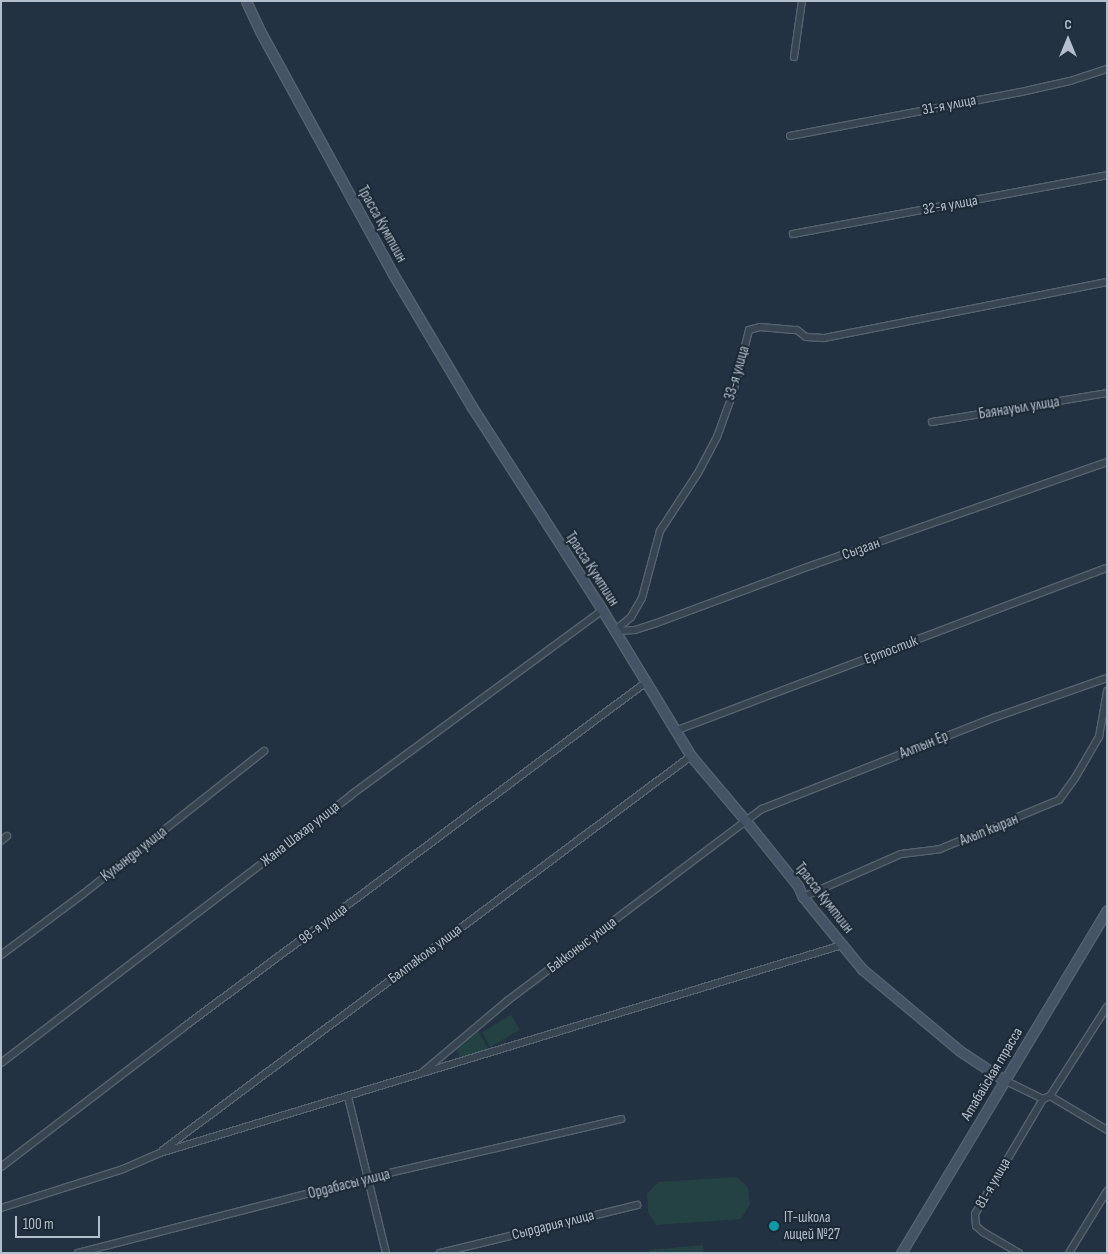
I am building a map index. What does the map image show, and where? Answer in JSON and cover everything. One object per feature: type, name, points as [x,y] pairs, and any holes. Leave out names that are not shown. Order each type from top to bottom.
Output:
[{"type":"street","name":"Трасса Кумтиин","points":[[246,1],[260,31],[403,290],[472,407],[603,610],[645,683],[691,756],[746,821],[862,969],[960,1051],[1004,1080]]},
{"type":"street","points":[[794,57],[802,1]]},
{"type":"street","name":"31-я улица","points":[[790,136],[1021,92],[1070,81],[1107,69]]},
{"type":"street","name":"32-я улица","points":[[793,234],[1107,175]]},
{"type":"street","name":"33-я улица","points":[[614,631],[631,617],[642,598],[660,531],[698,473],[717,437],[733,393],[749,330],[760,327],[797,330],[806,337],[824,338],[1107,282]]},
{"type":"street","name":"Баянауыл улица","points":[[932,422],[1107,393]]},
{"type":"street","name":"Сызган","points":[[614,631],[635,630],[654,624],[813,565],[1107,462]]},
{"type":"street","name":"Ертостик","points":[[675,731],[1107,568]]},
{"type":"street","name":"Жана Шахар улица","points":[[1,1062],[351,795],[603,610]]},
{"type":"street","name":"Алтын Ер","points":[[746,821],[762,808],[996,716],[1107,678]]},
{"type":"street","name":"98-я улица","points":[[1,1167],[184,1027],[645,683]]},
{"type":"street","name":"Алып кыран","points":[[804,897],[901,854],[940,849],[1059,800],[1075,778],[1099,737],[1107,691]]},
{"type":"street","name":"Кулынды улица","points":[[1,955],[83,894],[264,751]]},
{"type":"street","name":"Балтаколь улица","points":[[160,1153],[691,756]]},
{"type":"street","name":"Бакконыс улица","points":[[422,1073],[508,1001],[746,821]]},
{"type":"street","points":[[1,841],[7,836]]},
{"type":"street","name":"Атабайская трасса","points":[[901,1253],[1107,910]]},
{"type":"street","points":[[1,1208],[123,1169],[160,1153],[842,945]]},
{"type":"street","points":[[1004,1080],[1043,1099],[1050,1096],[1107,1007]]},
{"type":"street","points":[[1050,1096],[1107,1130]]},
{"type":"street","points":[[348,1097],[386,1253]]},
{"type":"street","name":"81-я улица","points":[[1019,1253],[976,1226],[975,1214],[1043,1099]]},
{"type":"street","name":"Ордабасы улица","points":[[78,1253],[368,1178],[620,1119]]},
{"type":"street","points":[[1069,1253],[1107,1191]]},
{"type":"street","name":"Сырдария улица","points":[[440,1253],[637,1205]]},
{"type":"green space","points":[[511,1015],[520,1030],[491,1047],[482,1033]]},
{"type":"green space","points":[[478,1031],[489,1050],[461,1059],[456,1049]]},
{"type":"green space","points":[[737,1177],[748,1188],[750,1204],[741,1219],[656,1225],[648,1212],[647,1194],[658,1182]]},
{"type":"green space","points":[[703,1245],[704,1253],[649,1253],[649,1250]]},
{"type":"place","name":"IT-школа лицей №27","points":[[774,1226]]}]
